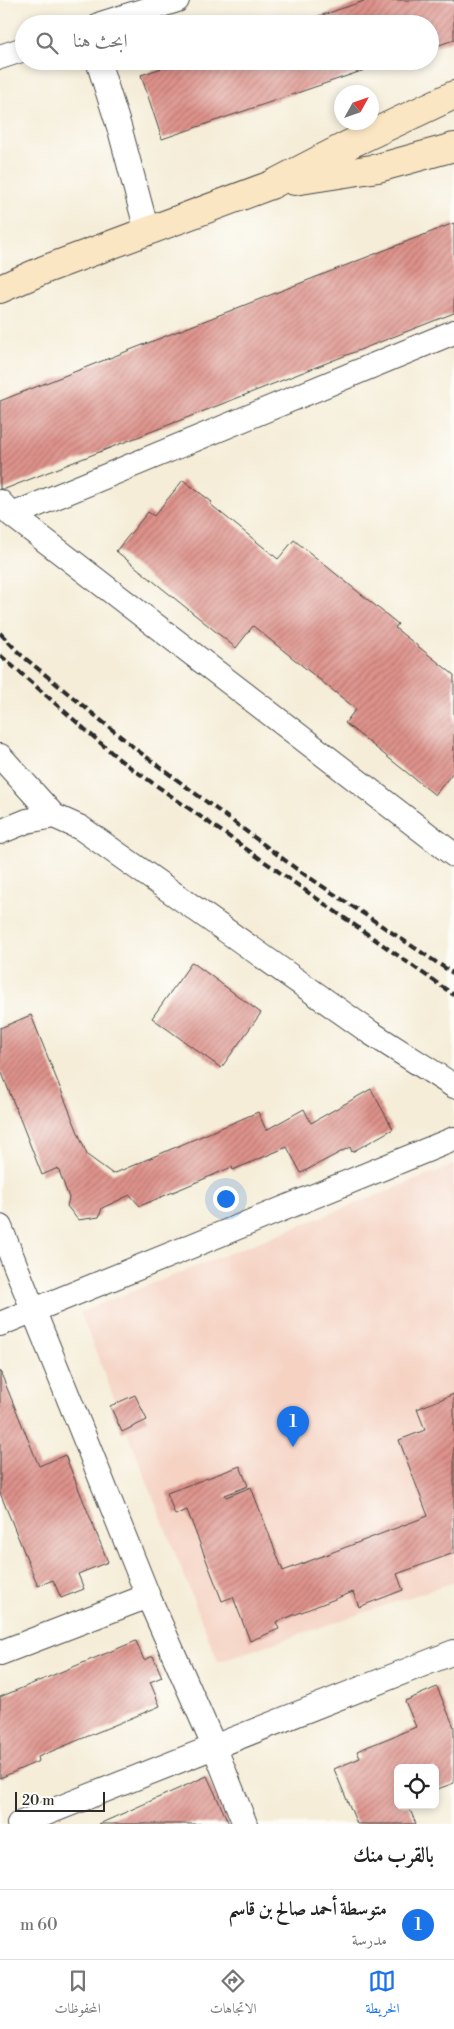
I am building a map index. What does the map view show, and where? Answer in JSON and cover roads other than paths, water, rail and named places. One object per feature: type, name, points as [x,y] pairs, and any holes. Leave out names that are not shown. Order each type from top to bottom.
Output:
[{"type":"main road","points":[[0,289],[46,269],[270,184],[454,95]]},
{"type":"main road","points":[[270,184],[378,168],[454,147]]},
{"type":"street","points":[[122,15],[148,4],[177,0]]},
{"type":"street","points":[[0,57],[15,52]]},
{"type":"street","points":[[101,70],[120,130],[147,231]]},
{"type":"street","points":[[6,509],[454,332]]},
{"type":"street","points":[[6,509],[454,855]]},
{"type":"street","points":[[0,756],[54,816],[81,828],[371,1033],[454,1086]]},
{"type":"street","points":[[0,832],[27,820],[54,816]]},
{"type":"street","points":[[0,1324],[454,1139]]},
{"type":"street","points":[[0,1227],[148,1596],[214,1746],[245,1824]]},
{"type":"street","points":[[1,1650],[148,1596]]},
{"type":"street","points":[[19,1824],[454,1652]]},
{"type":"railway","points":[[0,633],[20,654],[137,750],[298,870],[454,974]]},
{"type":"railway","points":[[0,655],[120,760],[454,995]]},
{"type":"place","name":"متوسطة أحمد صالح بن قاسم","points":[[293,1447]]}]
